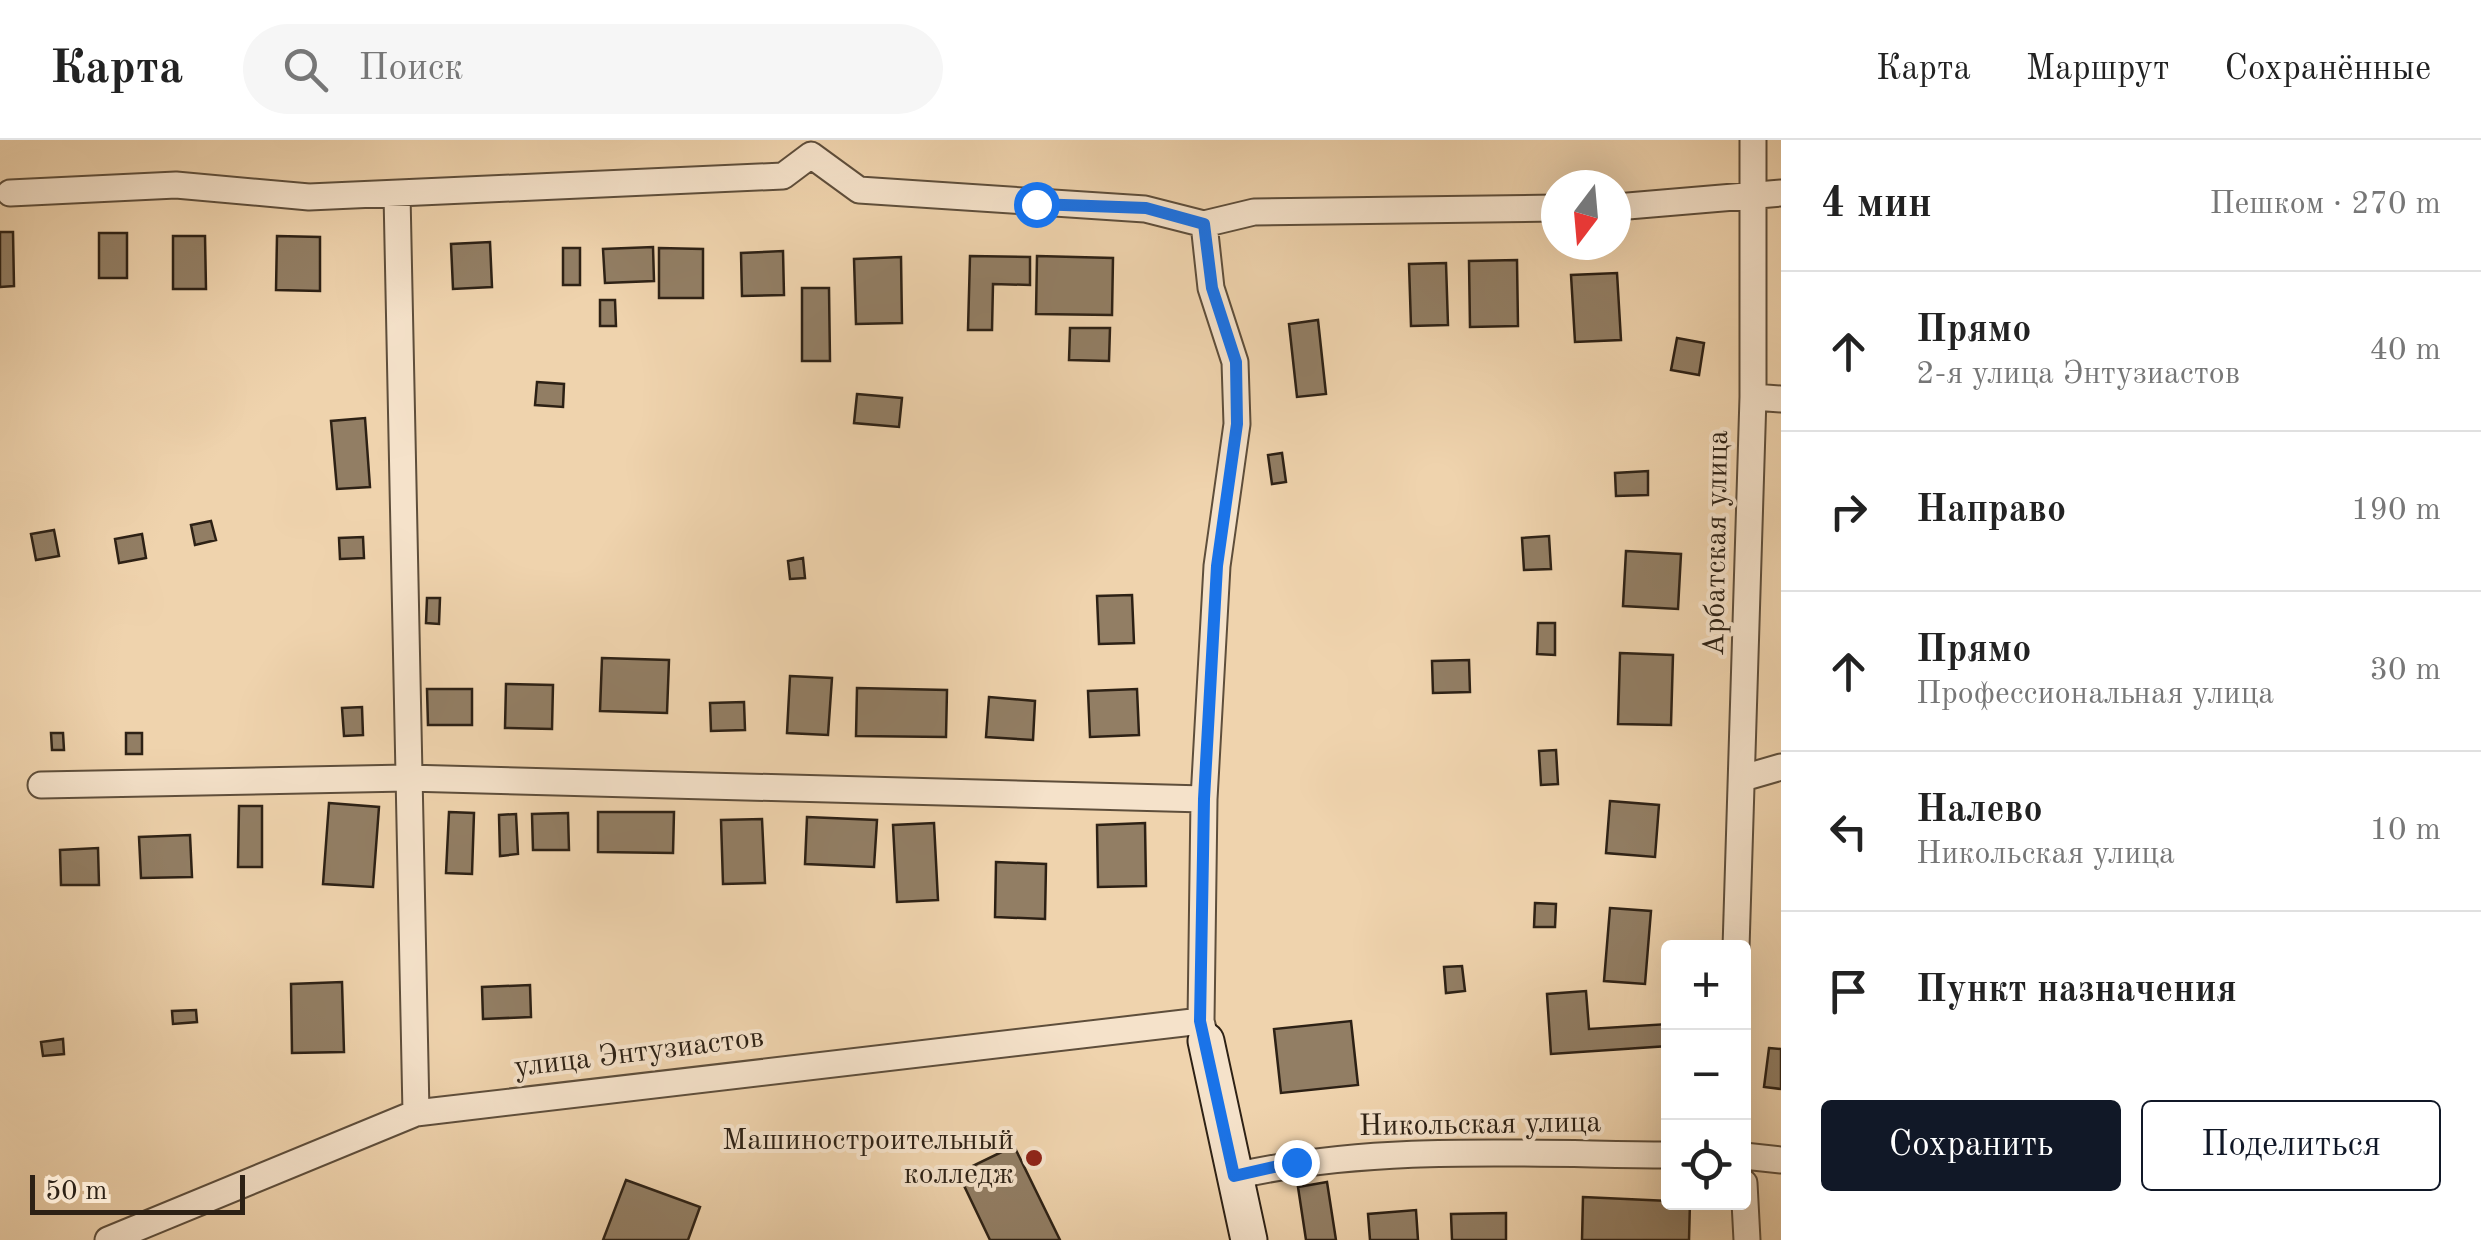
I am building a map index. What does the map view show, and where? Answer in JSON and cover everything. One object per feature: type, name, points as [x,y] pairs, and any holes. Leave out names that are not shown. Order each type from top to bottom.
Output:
[{"type":"street","name":"Арбатская улица","points":[[1736,940],[1753,397],[1753,140]]},
{"type":"street","points":[[10,193],[176,185],[309,198],[784,176],[810,148],[860,190],[1146,208],[1204,224],[1254,212],[1541,208]]},
{"type":"street","points":[[1631,205],[1754,193],[1781,194]]},
{"type":"street","points":[[397,194],[416,1113]]},
{"type":"street","points":[[1204,224],[1212,288],[1236,362],[1237,424],[1217,566],[1204,799],[1203,1031],[1249,1240]]},
{"type":"street","points":[[1753,397],[1781,399]]},
{"type":"street","points":[[1743,778],[1781,767]]},
{"type":"street","points":[[41,784],[407,778],[1204,799]]},
{"type":"street","name":"улица Энтузиастов","points":[[108,1240],[416,1113],[1203,1031]]},
{"type":"street","name":"Никольская улица","points":[[1234,1176],[1296,1162],[1460,1154],[1661,1155]]},
{"type":"street","points":[[1751,1157],[1781,1160]]},
{"type":"street","points":[[1745,1210],[1747,1240]]},
{"type":"building","points":[[0,232],[13,232],[14,286],[0,287]]},
{"type":"building","points":[[99,233],[127,233],[127,278],[99,278]]},
{"type":"building","points":[[173,236],[205,236],[206,289],[173,289]]},
{"type":"building","points":[[277,236],[320,237],[320,291],[276,290]]},
{"type":"building","points":[[490,242],[492,287],[453,289],[451,244]]},
{"type":"building","points":[[653,247],[654,281],[605,283],[603,249]]},
{"type":"building","points":[[563,248],[580,248],[580,285],[563,285]]},
{"type":"building","points":[[659,248],[703,249],[703,298],[659,298]]},
{"type":"building","points":[[783,251],[784,295],[742,296],[741,253]]},
{"type":"building","points":[[970,256],[1030,257],[1030,285],[993,284],[992,330],[968,330]]},
{"type":"building","points":[[1037,256],[1113,258],[1112,315],[1036,314]]},
{"type":"building","points":[[901,257],[902,323],[856,324],[854,259]]},
{"type":"building","points":[[1517,260],[1518,326],[1470,327],[1469,261]]},
{"type":"building","points":[[1446,263],[1448,325],[1411,326],[1409,264]]},
{"type":"building","points":[[1617,273],[1621,340],[1575,342],[1571,275]]},
{"type":"building","points":[[802,288],[829,288],[830,361],[802,361]]},
{"type":"building","points":[[600,300],[615,300],[616,326],[600,326]]},
{"type":"building","points":[[1318,320],[1326,394],[1297,397],[1289,324]]},
{"type":"building","points":[[1070,328],[1110,328],[1109,361],[1069,360]]},
{"type":"building","points":[[1677,338],[1704,343],[1699,375],[1671,370]]},
{"type":"building","points":[[537,382],[564,384],[563,407],[535,405]]},
{"type":"building","points":[[857,394],[902,398],[899,427],[854,423]]},
{"type":"building","points":[[365,418],[370,487],[337,489],[331,421]]},
{"type":"building","points":[[1282,453],[1286,482],[1272,484],[1268,455]]},
{"type":"building","points":[[1648,471],[1648,495],[1616,496],[1615,473]]},
{"type":"building","points":[[211,521],[216,540],[195,545],[191,525]]},
{"type":"building","points":[[54,530],[59,556],[36,560],[31,534]]},
{"type":"building","points":[[142,534],[146,558],[119,563],[115,539]]},
{"type":"building","points":[[1549,536],[1551,569],[1524,570],[1522,538]]},
{"type":"building","points":[[363,537],[364,558],[340,559],[339,538]]},
{"type":"building","points":[[1626,551],[1681,554],[1678,609],[1623,606]]},
{"type":"building","points":[[803,558],[805,578],[790,579],[788,561]]},
{"type":"building","points":[[1132,595],[1134,643],[1099,644],[1097,596]]},
{"type":"building","points":[[427,598],[440,598],[439,624],[426,623]]},
{"type":"building","points":[[1538,623],[1555,623],[1555,655],[1537,654]]},
{"type":"building","points":[[1620,653],[1673,655],[1671,725],[1618,724]]},
{"type":"building","points":[[602,658],[669,660],[667,713],[600,711]]},
{"type":"building","points":[[1469,660],[1470,692],[1433,693],[1432,661]]},
{"type":"building","points":[[790,676],[832,678],[828,735],[787,733]]},
{"type":"building","points":[[506,684],[553,685],[552,729],[505,728]]},
{"type":"building","points":[[857,688],[947,690],[946,737],[856,736]]},
{"type":"building","points":[[427,689],[472,689],[472,725],[428,725]]},
{"type":"building","points":[[1137,689],[1139,735],[1090,737],[1088,691]]},
{"type":"building","points":[[989,697],[1035,701],[1033,740],[986,737]]},
{"type":"building","points":[[744,702],[745,730],[711,731],[710,703]]},
{"type":"building","points":[[362,707],[363,735],[344,736],[342,708]]},
{"type":"building","points":[[51,733],[63,733],[64,750],[52,750]]},
{"type":"building","points":[[126,733],[142,733],[142,754],[126,754]]},
{"type":"building","points":[[1556,750],[1558,784],[1541,785],[1539,751]]},
{"type":"building","points":[[1610,801],[1659,805],[1655,857],[1606,853]]},
{"type":"building","points":[[329,803],[379,807],[373,887],[323,884]]},
{"type":"building","points":[[239,806],[262,806],[262,867],[238,867]]},
{"type":"building","points":[[449,812],[474,813],[472,874],[446,873]]},
{"type":"building","points":[[598,812],[674,812],[673,853],[598,852]]},
{"type":"building","points":[[568,813],[569,850],[533,850],[532,814]]},
{"type":"building","points":[[516,814],[518,854],[500,856],[499,815]]},
{"type":"building","points":[[807,817],[877,820],[874,867],[805,864]]},
{"type":"building","points":[[762,819],[765,883],[723,884],[721,820]]},
{"type":"building","points":[[934,823],[938,900],[897,902],[893,825]]},
{"type":"building","points":[[1145,823],[1146,886],[1098,887],[1097,825]]},
{"type":"building","points":[[190,835],[192,877],[141,878],[139,837]]},
{"type":"building","points":[[98,848],[99,885],[61,885],[60,850]]},
{"type":"building","points":[[996,862],[1046,864],[1045,919],[995,917]]},
{"type":"building","points":[[1535,903],[1556,904],[1555,927],[1534,927]]},
{"type":"building","points":[[1610,908],[1651,911],[1645,984],[1604,981]]},
{"type":"building","points":[[1462,966],[1465,991],[1446,993],[1444,967]]},
{"type":"building","points":[[342,982],[344,1052],[292,1053],[291,984]]},
{"type":"building","points":[[530,985],[531,1017],[483,1019],[482,987]]},
{"type":"building","points":[[1586,991],[1589,1029],[1661,1024],[1661,1046],[1551,1054],[1547,994]]},
{"type":"building","points":[[196,1010],[197,1022],[173,1024],[172,1011]]},
{"type":"building","points":[[1351,1021],[1358,1085],[1281,1093],[1274,1029]]},
{"type":"building","points":[[63,1039],[64,1054],[43,1056],[41,1042]]},
{"type":"building","points":[[1769,1048],[1781,1049],[1781,1089],[1764,1087]]},
{"type":"building","points":[[1014,1146],[1060,1240],[990,1240],[958,1173]]},
{"type":"building","points":[[626,1180],[700,1207],[688,1240],[603,1240]]},
{"type":"building","points":[[1327,1182],[1336,1240],[1306,1240],[1298,1187]]},
{"type":"building","points":[[1583,1197],[1661,1201],[1661,1210],[1690,1210],[1689,1240],[1582,1240]]},
{"type":"building","points":[[1416,1210],[1418,1240],[1370,1240],[1368,1214]]},
{"type":"building","points":[[1506,1213],[1506,1240],[1452,1240],[1451,1214]]},
{"type":"place","name":"Машиностроительный колледж","points":[[1034,1158]]},
{"type":"route","points":[[1036,204],[1146,208],[1204,224],[1212,288],[1236,362],[1237,424],[1217,566],[1204,799],[1200,1021],[1234,1176],[1296,1162]]}]
